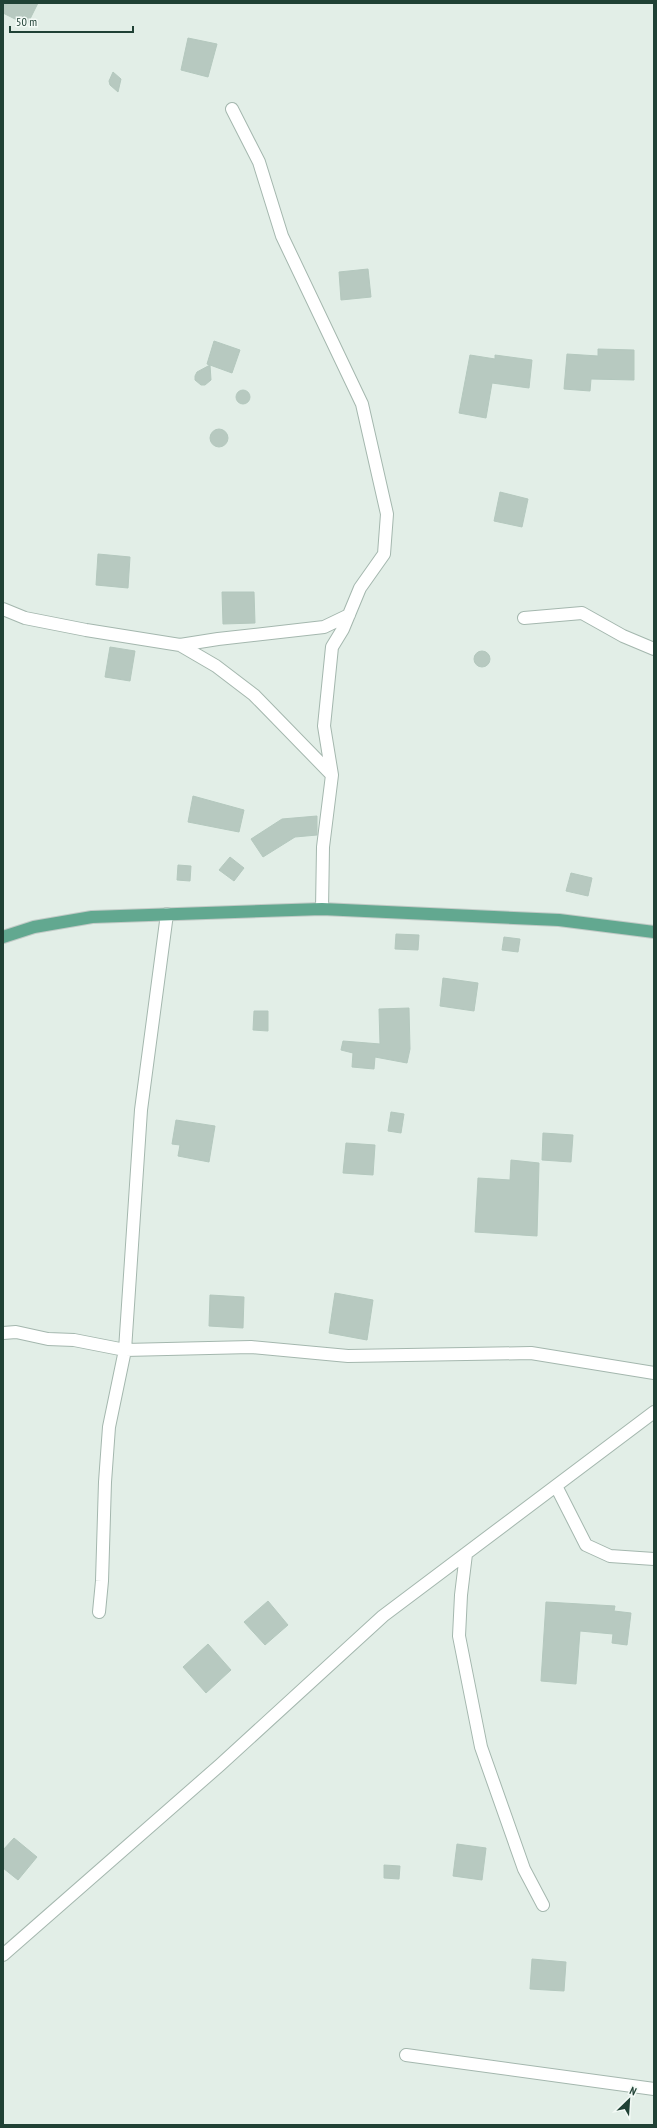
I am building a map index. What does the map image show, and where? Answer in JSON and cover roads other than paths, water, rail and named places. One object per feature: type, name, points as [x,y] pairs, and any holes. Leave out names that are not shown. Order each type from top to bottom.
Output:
[{"type":"main road","points":[[3,937],[34,927],[92,917],[322,909],[559,920],[654,932]]},
{"type":"street","points":[[232,109],[259,162],[282,236],[362,404],[387,514],[384,554],[360,588],[349,615],[332,647],[324,726],[332,775],[323,847],[322,909]]},
{"type":"street","points":[[3,609],[25,618],[86,630],[180,645],[218,638],[324,627],[349,615]]},
{"type":"street","points":[[524,618],[582,613],[624,636],[654,649]]},
{"type":"street","points":[[180,645],[216,666],[254,695],[332,775]]},
{"type":"street","points":[[99,1612],[102,1582],[105,1482],[109,1427],[125,1350],[141,1110],[167,914]]},
{"type":"street","points":[[3,1333],[16,1332],[48,1339],[74,1340],[125,1350],[251,1347],[348,1356],[531,1353],[654,1373]]},
{"type":"street","points":[[3,1955],[220,1765],[383,1616],[654,1412]]},
{"type":"street","points":[[556,1486],[586,1545],[610,1556],[654,1559]]},
{"type":"street","points":[[466,1554],[461,1595],[459,1636],[481,1747],[524,1869],[543,1905]]},
{"type":"street","points":[[406,2055],[654,2089]]}]
